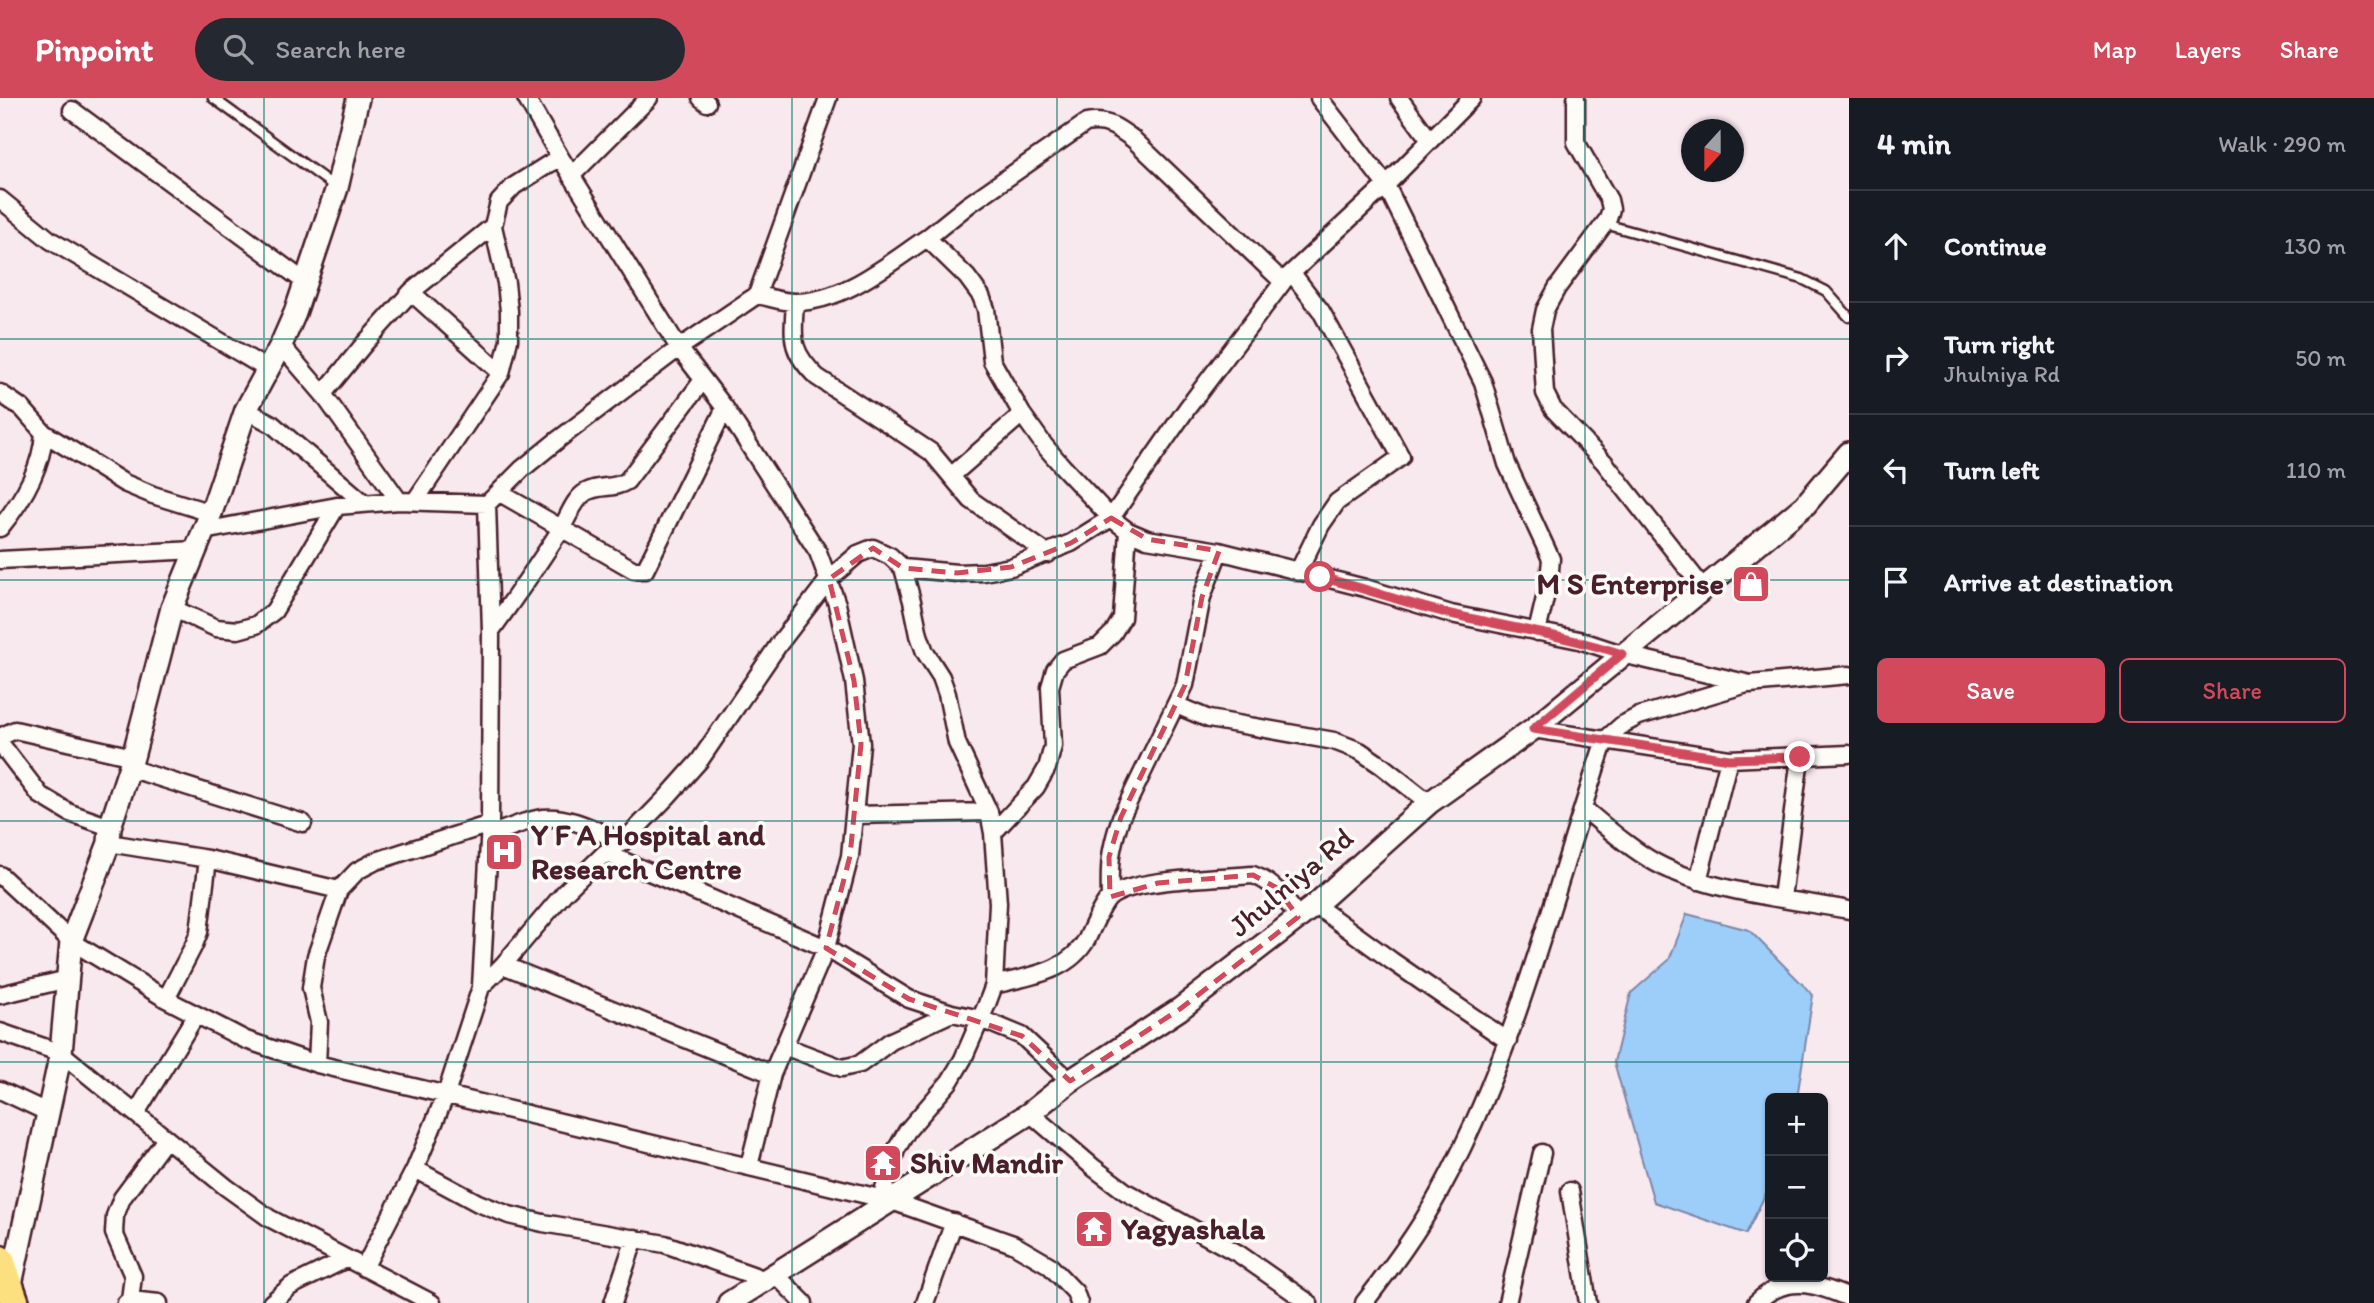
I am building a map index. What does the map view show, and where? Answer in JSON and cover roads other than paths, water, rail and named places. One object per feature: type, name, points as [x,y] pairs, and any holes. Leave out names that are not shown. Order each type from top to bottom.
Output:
[{"type":"highway","points":[[0,1260],[9,1298]]},
{"type":"street","points":[[9,1298],[61,1053],[71,941],[110,835],[172,608],[246,410],[282,345],[305,282],[337,187],[358,98]]},
{"type":"street","points":[[526,98],[559,157],[679,348],[725,408],[818,552],[837,604],[859,712],[860,744],[850,856],[826,948],[772,1074],[749,1166]]},
{"type":"street","points":[[571,176],[649,98]]},
{"type":"street","points":[[0,560],[203,531],[285,514],[363,503],[407,501],[487,504],[550,446],[679,348],[757,295],[828,98]]},
{"type":"street","points":[[1319,98],[1386,185],[1474,361],[1489,400],[1507,464],[1548,548],[1551,569],[1537,632]]},
{"type":"street","points":[[1399,98],[1429,139]]},
{"type":"street","points":[[903,568],[957,573],[1011,567],[1071,543],[1111,518],[1188,407],[1287,278],[1386,185],[1472,98]]},
{"type":"street","points":[[1576,98],[1576,142],[1610,205],[1610,214],[1557,288],[1545,310],[1541,338],[1545,393],[1553,409],[1604,462],[1703,588]]},
{"type":"street","points":[[72,110],[305,282]]},
{"type":"street","points":[[757,295],[795,302],[823,298],[843,291],[927,238],[968,205],[1086,123],[1101,120],[1118,127],[1287,278],[1321,312],[1401,457],[1337,502],[1321,525],[1297,572]]},
{"type":"street","points":[[407,501],[501,373],[509,341],[509,311],[506,283],[493,226],[499,202],[514,186],[559,157]]},
{"type":"street","points":[[0,199],[50,240],[267,369]]},
{"type":"street","points":[[323,394],[411,292],[493,226]]},
{"type":"street","points":[[927,238],[967,277],[981,296],[986,309],[992,361],[1022,414],[1044,445],[1111,518],[1128,531],[1147,539],[1219,551],[1365,588],[1451,614],[1579,640],[1622,654],[1750,684]]},
{"type":"street","points":[[411,292],[501,373]]},
{"type":"street","points":[[795,302],[793,344],[803,364],[817,377],[931,452],[971,500],[1048,554]]},
{"type":"street","points":[[282,345],[407,501]]},
{"type":"street","points":[[491,631],[576,502],[585,492],[597,488],[618,487],[628,481],[703,380]]},
{"type":"street","points":[[0,393],[22,408],[44,433],[124,483],[153,495],[203,531]]},
{"type":"street","points":[[500,493],[634,570],[645,570],[725,408]]},
{"type":"street","points":[[246,410],[272,424],[363,503]]},
{"type":"street","points":[[951,475],[1022,414]]},
{"type":"street","points":[[0,528],[15,509],[38,467],[44,433]]},
{"type":"street","name":"Jhulniya Rd","points":[[729,1303],[771,1278],[886,1200],[1030,1113],[1070,1081],[1180,1009],[1307,911],[1429,803],[1533,729],[1805,505],[1849,453]]},
{"type":"street","points":[[364,1268],[415,1169],[446,1094],[481,987],[490,829],[491,631],[487,504]]},
{"type":"street","points":[[172,608],[216,628],[237,631],[256,625],[274,611],[337,506]]},
{"type":"street","points":[[993,833],[1036,787],[1047,768],[1053,746],[1050,687],[1055,670],[1063,660],[1100,646],[1113,633],[1122,618],[1128,531]]},
{"type":"street","points":[[481,987],[565,892],[605,853],[623,842],[700,760],[779,644],[829,579],[858,554],[873,548],[890,556],[903,568],[919,635],[947,694],[957,743],[989,811],[998,903],[994,985],[963,1059],[950,1081],[907,1131],[896,1150],[886,1200]]},
{"type":"street","points":[[994,985],[1051,970],[1070,961],[1084,945],[1110,897],[1109,856],[1114,838],[1121,817],[1176,705],[1191,662],[1202,597],[1219,551]]},
{"type":"street","points":[[1364,1303],[1409,1242],[1439,1194],[1465,1142],[1508,1041],[1528,985],[1605,740],[1622,725],[1639,716],[1750,684],[1849,675]]},
{"type":"street","points":[[1176,705],[1209,719],[1334,741],[1360,751],[1429,803]]},
{"type":"street","points":[[1533,729],[1729,759],[1849,754]]},
{"type":"street","points":[[0,737],[15,730],[131,762],[303,822]]},
{"type":"street","points":[[0,743],[40,795],[110,835],[339,890]]},
{"type":"street","points":[[1782,898],[1800,757]]},
{"type":"street","points":[[1698,881],[1729,759]]},
{"type":"street","points":[[1583,808],[1648,858],[1698,881],[1849,910]]},
{"type":"street","points":[[855,815],[989,811]]},
{"type":"street","points":[[317,1063],[319,1023],[311,988],[316,956],[339,890],[357,871],[376,861],[490,829],[542,818],[582,825],[623,842]]},
{"type":"street","points":[[605,853],[826,948],[909,999],[981,1019],[1022,1036],[1070,1081]]},
{"type":"street","points":[[166,999],[199,932],[208,859]]},
{"type":"street","points":[[0,875],[71,941],[166,999],[246,1040],[317,1063],[886,1200],[1013,1244],[1049,1265],[1075,1292],[1079,1303]]},
{"type":"street","points":[[1110,897],[1132,888],[1158,883],[1253,875],[1267,880],[1307,911],[1392,961],[1508,1041]]},
{"type":"street","points":[[503,965],[772,1074]]},
{"type":"street","points":[[0,995],[68,979]]},
{"type":"street","points":[[784,1046],[842,1069],[860,1064],[891,1041],[952,1013]]},
{"type":"street","points":[[136,1113],[197,1015]]},
{"type":"street","points":[[0,1032],[61,1053],[166,1139],[269,1218],[432,1303]]},
{"type":"street","points":[[0,1090],[49,1113]]},
{"type":"street","points":[[1030,1113],[1126,1192],[1239,1254],[1309,1303]]},
{"type":"street","points":[[159,1303],[128,1301],[133,1276],[114,1233],[115,1216],[122,1198],[166,1139]]},
{"type":"street","points":[[1507,1303],[1542,1153]]},
{"type":"street","points":[[415,1169],[478,1203],[509,1215],[665,1244],[771,1278],[804,1303]]},
{"type":"street","points":[[1570,1191],[1588,1303]]},
{"type":"street","points":[[925,1303],[954,1222]]},
{"type":"street","points":[[614,1303],[635,1238]]},
{"type":"street","points":[[271,1303],[291,1286],[346,1259]]},
{"type":"street","points":[[1756,1303],[1765,1294],[1780,1287],[1804,1283],[1829,1289],[1849,1298]]},
{"type":"lane","points":[[213,98],[337,187]]},
{"type":"lane","points":[[1604,224],[1802,279],[1826,291],[1849,317]]},
{"type":"water","points":[[1687,914],[1749,930],[1813,995],[1798,1093],[1765,1093],[1765,1195],[1746,1234],[1654,1202],[1614,1062],[1631,993],[1669,960]]},
{"type":"place","name":"M S Enterprise","points":[[1751,584]]},
{"type":"place","name":"Y F A Hospital and Research Centre","points":[[504,852]]},
{"type":"place","name":"Shiv Mandir","points":[[883,1163]]},
{"type":"place","name":"Yagyashala","points":[[1094,1229]]}]
